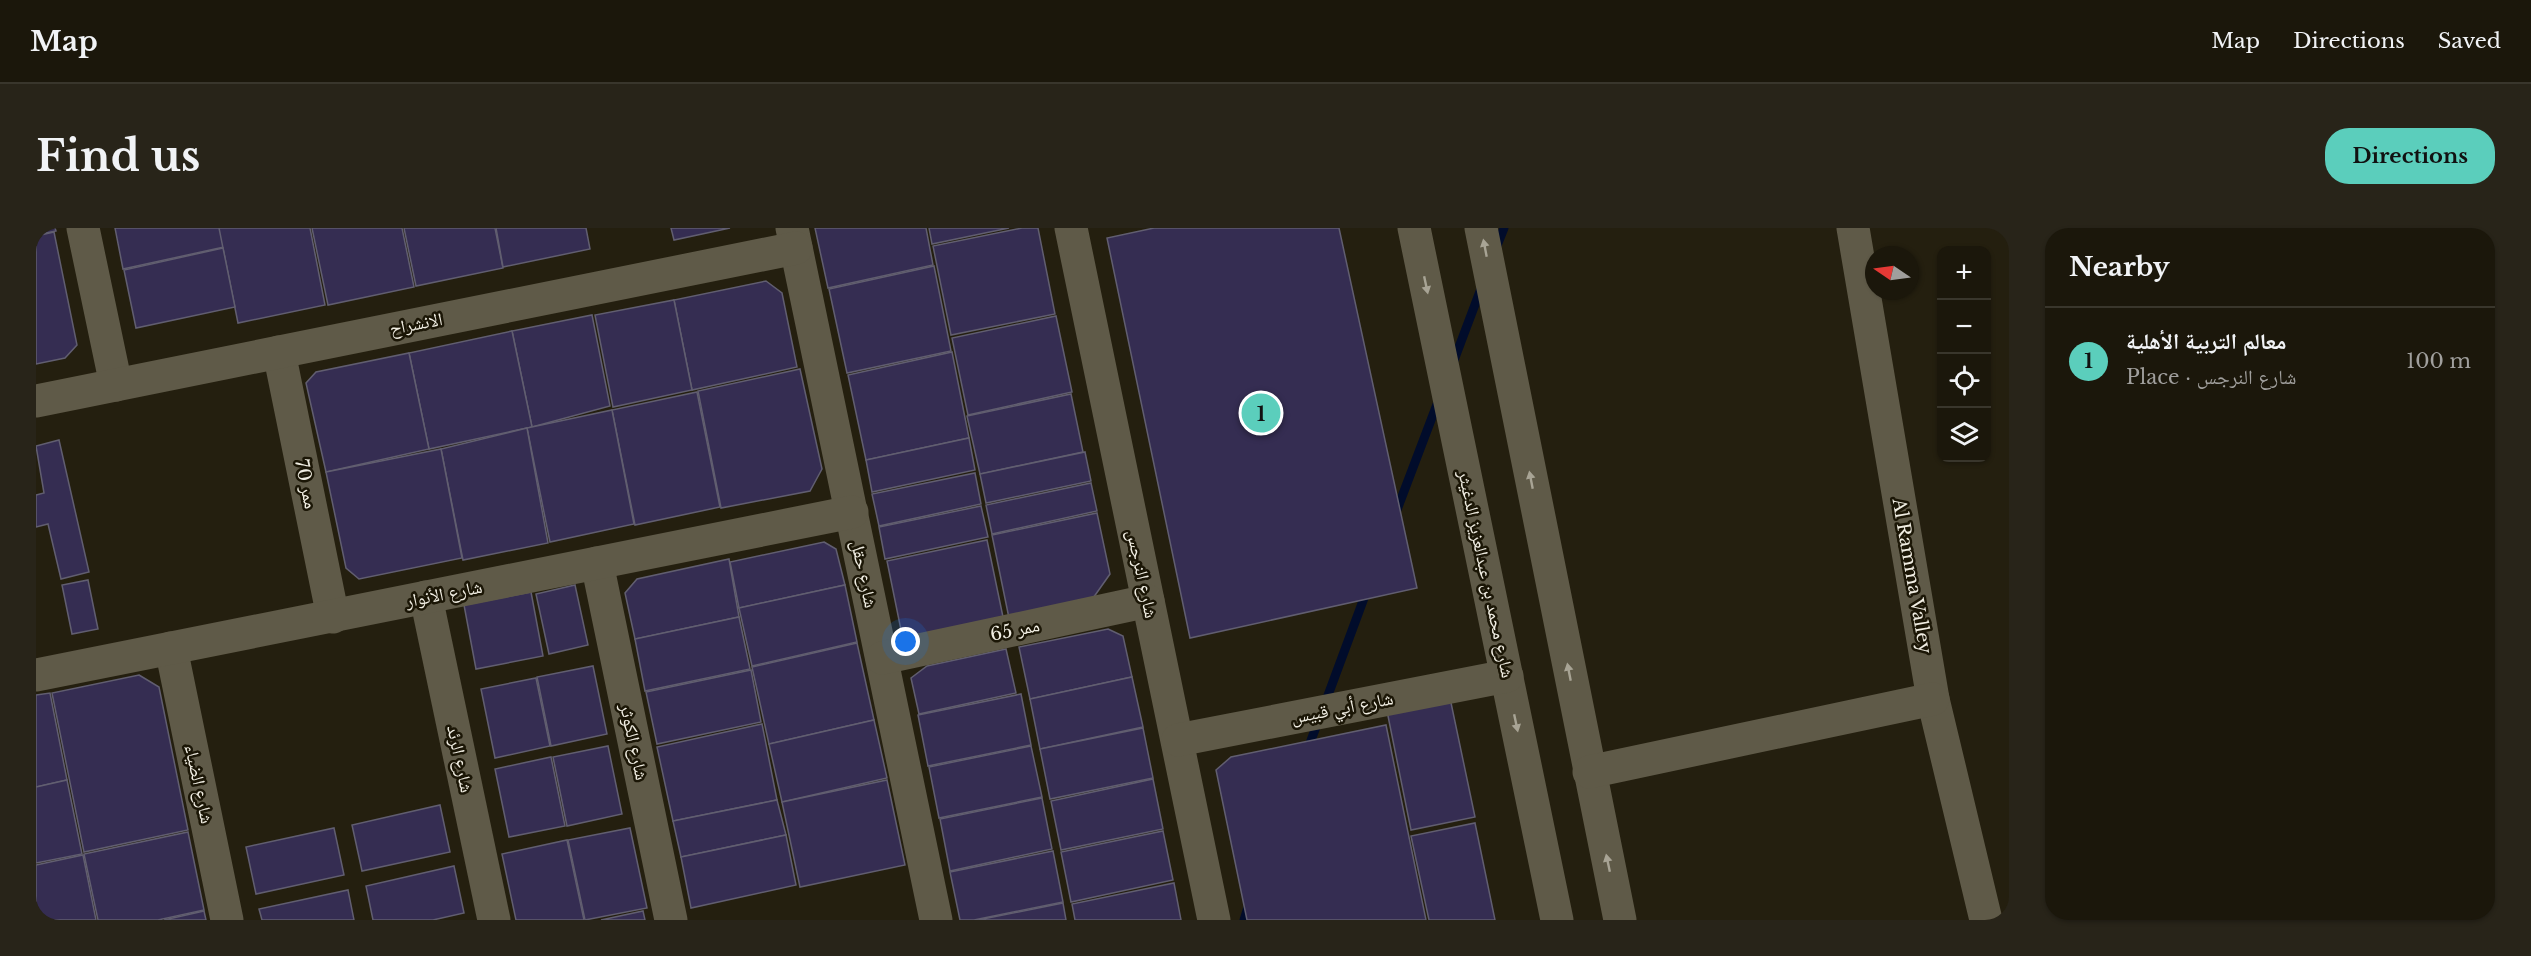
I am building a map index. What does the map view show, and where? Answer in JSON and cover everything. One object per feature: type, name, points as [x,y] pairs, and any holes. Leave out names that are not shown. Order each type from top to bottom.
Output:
[{"type":"street","points":[[83,228],[116,385]]},
{"type":"street","name":"شارع النرجس","points":[[1071,228],[1214,920]]},
{"type":"street","name":"شارع محمد بن عبدالعزيز الدغيثر","points":[[1414,228],[1557,920]]},
{"type":"street","points":[[1481,228],[1620,920]]},
{"type":"street","name":"Al Ramma Valley","points":[[1853,228],[1933,699],[1986,920]]},
{"type":"street","name":"الانشراح","points":[[36,401],[279,352],[794,238]]},
{"type":"street","name":"شارع حقل","points":[[794,238],[936,920]]},
{"type":"street","name":"ممر 70","points":[[279,352],[333,617]]},
{"type":"street","name":"شارع الأنوار","points":[[36,675],[852,512]]},
{"type":"street","name":"شارع الكوثر","points":[[597,563],[670,920]]},
{"type":"street","name":"شارع الرئد","points":[[426,597],[494,920]]},
{"type":"street","name":"ممر 65","points":[[882,658],[1148,601]]},
{"type":"street","name":"شارع الضياء","points":[[171,648],[228,920]]},
{"type":"street","name":"شارع أبي قبيس","points":[[1178,740],[1507,676]]},
{"type":"street","points":[[1589,772],[1933,699]]},
{"type":"building","points":[[36,228],[55,228],[56,231],[36,235]]},
{"type":"building","points":[[115,228],[220,228],[224,247],[123,269]]},
{"type":"building","points":[[219,228],[310,228],[325,305],[238,323]]},
{"type":"building","points":[[312,228],[402,228],[414,287],[328,305]]},
{"type":"building","points":[[404,228],[495,228],[503,268],[416,286]]},
{"type":"building","points":[[496,228],[586,228],[590,249],[503,267]]},
{"type":"building","points":[[671,228],[730,228],[674,240]]},
{"type":"building","points":[[815,228],[926,228],[933,265],[828,288]]},
{"type":"building","points":[[929,228],[1009,228],[932,244]]},
{"type":"building","points":[[1022,228],[1038,228],[1055,314],[951,335],[933,246]]},
{"type":"building","points":[[1154,228],[1339,228],[1417,588],[1190,638],[1107,238]]},
{"type":"building","points":[[54,232],[77,345],[65,358],[36,364],[36,236]]},
{"type":"building","points":[[223,248],[235,307],[136,328],[124,270]]},
{"type":"building","points":[[934,266],[951,351],[847,373],[829,289]]},
{"type":"building","points":[[766,281],[782,293],[797,367],[692,390],[674,300]]},
{"type":"building","points":[[674,300],[692,390],[613,407],[595,315]]},
{"type":"building","points":[[592,315],[610,406],[532,427],[512,331]]},
{"type":"building","points":[[1056,316],[1072,392],[968,415],[952,338]]},
{"type":"building","points":[[512,331],[532,427],[429,449],[409,353]]},
{"type":"building","points":[[952,352],[969,438],[866,460],[848,375]]},
{"type":"building","points":[[409,353],[429,449],[326,472],[306,383],[316,372]]},
{"type":"building","points":[[800,369],[822,469],[810,491],[721,508],[698,391]]},
{"type":"building","points":[[697,392],[720,507],[635,525],[612,410]]},
{"type":"building","points":[[1071,394],[1083,452],[980,474],[967,416]]},
{"type":"building","points":[[612,410],[634,524],[550,542],[527,428]]},
{"type":"building","points":[[527,428],[548,543],[463,560],[441,449]]},
{"type":"building","points":[[969,438],[975,470],[872,492],[866,460]]},
{"type":"building","points":[[59,440],[89,572],[61,579],[48,524],[36,527],[36,495],[44,493],[36,446]]},
{"type":"building","points":[[441,449],[462,558],[359,579],[346,568],[326,472]]},
{"type":"building","points":[[1085,452],[1091,481],[986,503],[980,474]]},
{"type":"building","points":[[975,473],[981,504],[879,526],[872,494]]},
{"type":"building","points":[[1091,483],[1097,511],[992,534],[986,505]]},
{"type":"building","points":[[981,506],[988,537],[885,559],[879,527]]},
{"type":"building","points":[[1097,513],[1110,574],[1091,601],[1009,618],[992,535]]},
{"type":"building","points":[[987,540],[1003,617],[912,636],[901,630],[887,561]]},
{"type":"building","points":[[824,542],[836,549],[845,585],[739,608],[730,562]]},
{"type":"building","points":[[729,559],[739,617],[635,639],[625,593],[637,579]]},
{"type":"building","points":[[88,580],[98,629],[72,634],[62,585]]},
{"type":"building","points":[[575,585],[588,645],[549,654],[536,594]]},
{"type":"building","points":[[845,585],[857,642],[752,666],[739,608]]},
{"type":"building","points":[[531,592],[543,656],[476,669],[464,605]]},
{"type":"building","points":[[739,617],[750,669],[645,691],[635,639]]},
{"type":"building","points":[[1108,629],[1123,636],[1132,677],[1030,699],[1019,647]]},
{"type":"building","points":[[857,643],[874,720],[769,744],[752,667]]},
{"type":"building","points":[[1006,649],[1016,693],[919,714],[911,678],[927,666]]},
{"type":"building","points":[[593,666],[607,734],[551,746],[537,677]]},
{"type":"building","points":[[751,670],[761,722],[657,744],[646,692]]},
{"type":"building","points":[[139,675],[159,687],[188,830],[84,852],[52,693]]},
{"type":"building","points":[[1132,677],[1143,727],[1040,749],[1030,699]]},
{"type":"building","points":[[536,678],[550,746],[495,758],[481,689]]},
{"type":"building","points":[[50,693],[67,780],[36,787],[36,695]]},
{"type":"building","points":[[1021,694],[1031,745],[928,766],[918,715]]},
{"type":"building","points":[[1450,698],[1475,817],[1411,830],[1387,711]]},
{"type":"building","points":[[874,720],[887,778],[782,802],[769,744]]},
{"type":"building","points":[[762,724],[777,800],[673,821],[657,747]]},
{"type":"building","points":[[1386,725],[1426,920],[1247,920],[1216,770],[1231,757]]},
{"type":"building","points":[[1143,728],[1153,778],[1050,799],[1040,749]]},
{"type":"building","points":[[608,746],[622,814],[567,826],[553,757]]},
{"type":"building","points":[[1031,746],[1042,797],[939,818],[929,767]]},
{"type":"building","points":[[551,757],[565,826],[509,837],[495,769]]},
{"type":"building","points":[[1153,779],[1163,829],[1061,850],[1051,801]]},
{"type":"building","points":[[67,780],[82,854],[36,863],[36,787]]},
{"type":"building","points":[[887,780],[905,865],[800,887],[782,802]]},
{"type":"building","points":[[1042,798],[1052,849],[950,871],[940,819]]},
{"type":"building","points":[[777,800],[786,835],[681,857],[673,821]]},
{"type":"building","points":[[440,805],[450,852],[362,871],[352,825]]},
{"type":"building","points":[[1475,823],[1495,920],[1429,920],[1411,836]]},
{"type":"building","points":[[334,828],[344,875],[256,894],[246,847]]},
{"type":"building","points":[[630,828],[647,908],[585,920],[568,840]]},
{"type":"building","points":[[1163,831],[1173,880],[1071,902],[1061,852]]},
{"type":"building","points":[[188,832],[204,910],[158,920],[98,920],[84,854]]},
{"type":"building","points":[[786,835],[796,885],[691,908],[681,857]]},
{"type":"building","points":[[567,840],[584,920],[516,920],[502,854]]},
{"type":"building","points":[[1053,851],[1063,902],[974,920],[960,920],[950,872]]},
{"type":"building","points":[[83,855],[96,920],[36,920],[36,865]]},
{"type":"building","points":[[454,866],[464,913],[433,920],[373,920],[366,886]]},
{"type":"building","points":[[1174,883],[1181,920],[1075,920],[1072,904]]},
{"type":"building","points":[[348,890],[354,920],[262,920],[259,909]]},
{"type":"building","points":[[1063,903],[1066,920],[978,920]]},
{"type":"building","points":[[204,911],[206,920],[164,920]]},
{"type":"building","points":[[643,911],[645,920],[601,920]]},
{"type":"waterway","points":[[1496,248],[1504,228]]},
{"type":"waterway","points":[[1453,363],[1482,286]]},
{"type":"waterway","points":[[1395,515],[1439,399]]},
{"type":"waterway","points":[[1324,706],[1367,590]]},
{"type":"waterway","points":[[1307,751],[1319,719]]},
{"type":"waterway","points":[[1244,920],[1249,904]]},
{"type":"place","name":"معالم التربية الأهلية","points":[[1261,413]]}]
